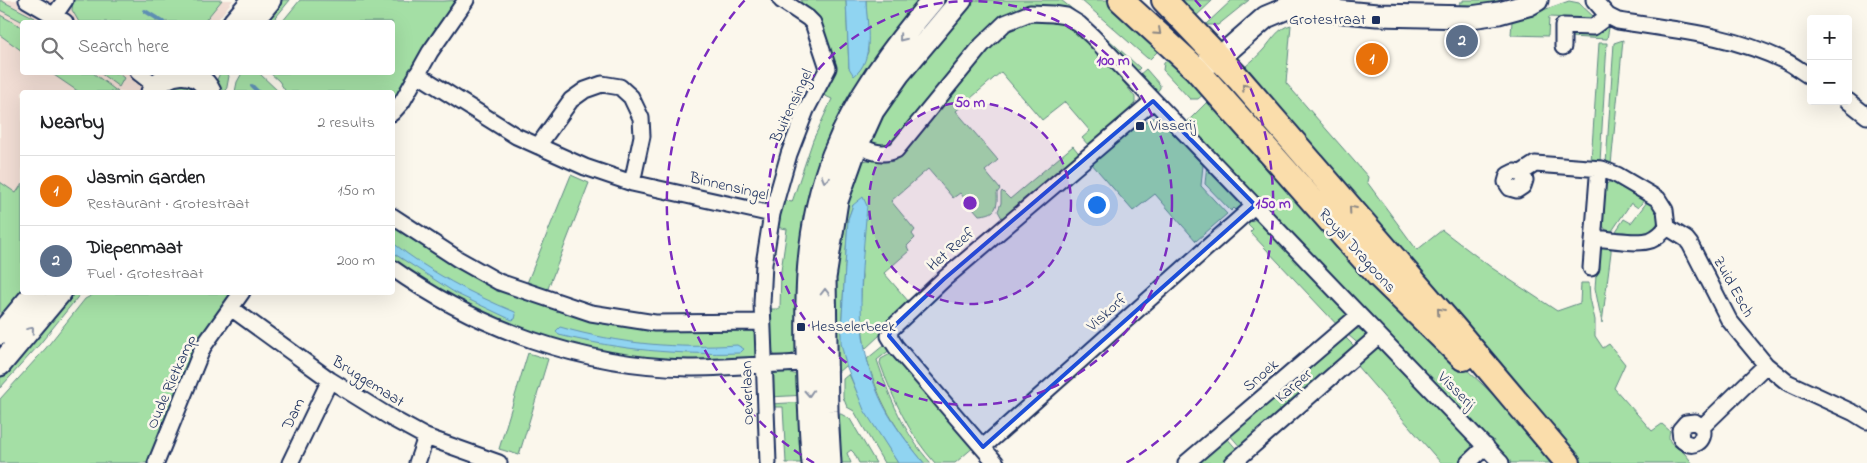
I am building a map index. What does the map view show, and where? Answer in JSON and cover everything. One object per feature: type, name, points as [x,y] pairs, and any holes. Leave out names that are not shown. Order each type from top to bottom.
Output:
[{"type":"main road","name":"Royal Dragoons","points":[[1121,0],[1196,69],[1379,276],[1414,312],[1538,429]]},
{"type":"main road","name":"Royal Dragoons","points":[[1164,0],[1214,53],[1455,329],[1568,463]]},
{"type":"street","points":[[27,0],[59,19],[65,0]]},
{"type":"street","points":[[236,20],[253,0]]},
{"type":"street","points":[[254,20],[270,0]]},
{"type":"street","points":[[395,110],[402,102],[417,74],[466,0]]},
{"type":"street","name":"Buitensingel","points":[[772,214],[792,145],[806,110],[828,68],[813,22],[781,0]]},
{"type":"street","points":[[849,141],[860,99],[890,53],[933,0]]},
{"type":"street","points":[[830,463],[827,411],[817,363],[808,277],[812,238],[826,174],[849,141],[874,111],[899,74],[961,0]]},
{"type":"street","points":[[1196,69],[1214,53],[1252,11],[1264,3],[1274,0]]},
{"type":"street","points":[[1214,53],[1258,22],[1276,12],[1301,8],[1347,6],[1430,15],[1471,17],[1499,13],[1528,5],[1538,0]]},
{"type":"street","points":[[1594,0],[1608,16],[1618,20],[1704,34],[1752,47],[1786,61],[1807,74]]},
{"type":"street","name":"Visserij","points":[[849,141],[875,153],[887,154],[896,150],[982,46],[1005,23],[1030,13],[1066,16],[1080,24],[1255,205],[1307,263],[1501,463]]},
{"type":"street","points":[[1563,47],[1564,26],[1593,27],[1608,16]]},
{"type":"street","name":"Binnensingel","points":[[417,74],[516,136],[585,167],[632,183],[772,214],[764,264],[763,322]]},
{"type":"street","points":[[141,75],[154,89],[162,80],[170,75]]},
{"type":"street","points":[[187,75],[203,79]]},
{"type":"street","points":[[538,146],[572,100],[584,90],[602,84],[620,88],[631,97],[641,118],[642,136],[632,183]]},
{"type":"street","name":"Het Reef","points":[[983,447],[896,347],[889,336],[891,329],[944,278],[1153,101]]},
{"type":"street","points":[[1852,104],[1867,116]]},
{"type":"street","points":[[1521,174],[1535,164],[1602,169],[1617,175],[1658,199],[1665,210],[1667,227],[1651,240],[1641,242],[1594,238]]},
{"type":"street","points":[[1591,268],[1598,177],[1602,169]]},
{"type":"street","name":"Viskorf","points":[[983,447],[1255,205]]},
{"type":"street","points":[[395,218],[458,259],[499,282],[591,313],[655,323],[763,322]]},
{"type":"street","name":"Zuid Esch","points":[[1667,227],[1686,239],[1690,244],[1729,320],[1766,366],[1787,382],[1867,421]]},
{"type":"street","points":[[395,270],[420,288],[502,329],[542,344],[590,357],[687,368],[817,363]]},
{"type":"street","points":[[0,334],[32,295]]},
{"type":"street","points":[[0,365],[58,295]]},
{"type":"street","name":"Oude Rietkamp","points":[[156,463],[203,347],[240,295]]},
{"type":"street","name":"Bruggemaat","points":[[231,308],[330,380],[426,437],[499,463]]},
{"type":"street","name":"Snoek","points":[[1186,463],[1359,315]]},
{"type":"street","name":"Oeverlaan","points":[[763,322],[768,463]]},
{"type":"street","name":"Karper","points":[[1233,463],[1378,336]]},
{"type":"street","points":[[813,463],[817,363]]},
{"type":"street","points":[[1702,426],[1766,366]]},
{"type":"street","name":"Dam","points":[[290,463],[330,380]]},
{"type":"street","points":[[417,463],[426,437]]},
{"type":"street","points":[[1468,463],[1486,446]]},
{"type":"street","points":[[983,447],[996,463]]},
{"type":"highlighted area","points":[[1153,101],[1255,205],[983,447],[889,336],[891,329],[944,279]]},
{"type":"shaded area","points":[[0,0],[233,0],[218,20],[20,20],[20,75],[177,75],[166,90],[20,90],[20,285],[0,312]]},
{"type":"green space","points":[[0,0],[35,18],[34,20],[20,20],[0,10]]},
{"type":"green space","points":[[73,0],[222,0],[206,20],[78,20],[72,10]]},
{"type":"green space","points":[[275,0],[290,0],[274,20],[259,20]]},
{"type":"green space","points":[[300,0],[462,0],[395,104],[395,90],[285,90],[272,75],[395,75],[395,20],[284,20]]},
{"type":"green space","points":[[801,0],[846,0],[849,68],[866,56],[868,52],[866,0],[928,0],[889,49],[799,349],[788,356],[776,357],[770,349],[769,309],[780,309],[781,271],[787,229],[775,227],[781,200],[792,202],[813,140],[832,99],[821,94],[832,75],[801,8]]},
{"type":"green space","points":[[971,0],[1061,0],[1096,28],[1140,68],[1135,73],[1084,23],[1024,11],[884,153],[862,142],[897,82]]},
{"type":"green space","points":[[1081,0],[1107,0],[1160,49],[1150,59],[1147,58]]},
{"type":"green space","points":[[1174,0],[1213,0],[1193,19]]},
{"type":"green space","points":[[1232,0],[1249,0],[1218,25],[1205,25]]},
{"type":"green space","points":[[1463,0],[1512,0],[1459,9],[1460,2],[1463,2]]},
{"type":"green space","points":[[1569,1],[1579,3],[1596,19],[1575,22],[1572,18],[1549,17],[1548,36],[1511,35],[1512,21]]},
{"type":"green space","points":[[0,15],[20,26],[20,50],[0,35]]},
{"type":"green space","points":[[1028,19],[1062,22],[1073,28],[1125,77],[1122,80],[1135,97],[1135,103],[1126,113],[1128,116],[1089,146],[1082,138],[1090,131],[1065,102],[1042,120],[1001,72],[956,111],[998,160],[985,171],[1000,189],[997,193],[996,207],[992,212],[979,215],[960,193],[953,198],[928,169],[891,201],[915,230],[912,234],[915,238],[907,246],[909,251],[884,273],[909,302],[884,325],[880,335],[865,349],[860,313],[862,276],[853,205],[848,219],[841,332],[846,365],[836,374],[829,276],[857,162],[868,160],[894,161],[958,82],[1007,27]]},
{"type":"green space","points":[[1602,23],[1609,28],[1607,39],[1570,37],[1571,30]]},
{"type":"green space","points":[[1291,25],[1286,83],[1368,177],[1367,182],[1417,250],[1442,230],[1492,268],[1557,311],[1580,303],[1581,283],[1589,283],[1595,320],[1595,336],[1603,348],[1609,344],[1625,364],[1614,388],[1652,431],[1662,424],[1670,431],[1669,439],[1672,444],[1684,453],[1692,463],[1581,463],[1443,303],[1248,71],[1246,66],[1279,31]]},
{"type":"green space","points":[[1623,40],[1611,165],[1606,164],[1614,43]]},
{"type":"green space","points":[[1599,43],[1607,43],[1600,162],[1591,162]]},
{"type":"green space","points":[[1169,59],[1205,93],[1198,99],[1190,99],[1163,70],[1164,63]]},
{"type":"green space","points":[[1146,69],[1160,85],[1155,94],[1138,76]]},
{"type":"green space","points":[[54,75],[96,75],[115,90],[76,90]]},
{"type":"green space","points":[[103,75],[120,75],[124,78],[119,87]]},
{"type":"green space","points":[[219,75],[229,76],[226,90],[216,90],[216,82]]},
{"type":"green space","points":[[241,75],[261,75],[277,90],[235,90]]},
{"type":"green space","points":[[182,84],[194,90],[168,90],[175,85]]},
{"type":"green space","points":[[1210,99],[1431,336],[1499,400],[1557,463],[1509,463],[1489,440],[1436,389],[1184,125]]},
{"type":"green space","points":[[1151,118],[1156,118],[1162,122],[1203,165],[1201,186],[1227,214],[1196,241],[1155,194],[1133,211],[1091,163],[1136,125],[1138,127]]},
{"type":"green space","points":[[1073,146],[1081,156],[1004,222],[998,211],[1002,191],[1010,199]]},
{"type":"green space","points":[[1207,163],[1243,204],[1240,214],[1234,208],[1231,211],[1205,184]]},
{"type":"green space","points":[[571,175],[589,183],[547,291],[527,283]]},
{"type":"green space","points":[[1611,181],[1644,200],[1638,208],[1631,203],[1612,231],[1606,230],[1603,226],[1605,185]]},
{"type":"green space","points":[[0,182],[16,193],[20,187],[20,295],[0,328]]},
{"type":"green space","points":[[1647,202],[1658,210],[1659,219],[1653,232],[1638,234],[1616,231],[1624,219],[1631,223]]},
{"type":"green space","points":[[1256,219],[1260,220],[1347,312],[1348,317],[1339,327],[1250,232],[1253,229],[1247,223]]},
{"type":"green space","points":[[395,222],[528,299],[752,329],[758,337],[757,354],[749,360],[674,362],[582,349],[491,320],[395,264]]},
{"type":"green space","points":[[1600,246],[1611,246],[1602,323],[1595,288],[1598,250]]},
{"type":"green space","points":[[63,295],[79,295],[39,345],[0,388],[0,371]]},
{"type":"green space","points":[[92,295],[234,295],[152,463],[0,463],[0,399],[46,348],[85,299]]},
{"type":"green space","points":[[1354,329],[1359,329],[1365,333],[1367,338],[1362,347],[1347,334]]},
{"type":"green space","points":[[1344,336],[1358,350],[1307,394],[1295,378]]},
{"type":"green space","points":[[884,345],[888,345],[891,349],[877,360],[887,387],[905,427],[921,452],[931,463],[924,463],[896,426],[877,389],[867,359]]},
{"type":"green space","points":[[1377,346],[1478,447],[1458,463],[1441,463],[1356,365]]},
{"type":"green space","points":[[894,352],[975,446],[955,463],[935,463],[917,440],[903,416],[890,390],[880,363],[881,359]]},
{"type":"green space","points":[[528,353],[548,359],[519,455],[499,449]]},
{"type":"green space","points":[[781,370],[797,375],[806,395],[770,397],[772,375]]},
{"type":"green space","points":[[849,374],[865,410],[898,463],[884,463],[854,411],[847,407],[843,397],[843,379]]},
{"type":"green space","points":[[1291,381],[1304,397],[1242,449],[1229,434]]},
{"type":"green space","points":[[806,402],[810,463],[786,463],[783,407],[770,407],[770,404]]},
{"type":"green space","points":[[841,414],[850,419],[876,463],[859,463],[851,450],[847,453],[851,463],[835,463],[831,415]]},
{"type":"green space","points":[[1226,437],[1239,452],[1226,463],[1195,463]]},
{"type":"water","points":[[846,0],[866,0],[867,52],[861,69],[854,76],[849,68]]},
{"type":"water","points":[[863,197],[867,206],[861,279],[862,326],[865,349],[871,373],[883,405],[899,431],[924,463],[898,463],[864,410],[846,365],[841,343],[841,332],[848,219],[853,205]]},
{"type":"water","points":[[395,244],[451,282],[515,312],[515,319],[512,320],[457,294],[395,254]]},
{"type":"water","points":[[560,327],[604,338],[648,344],[670,346],[737,345],[744,349],[740,353],[716,353],[671,352],[627,348],[559,335],[556,331]]},
{"type":"waterway","points":[[145,11],[160,20]]},
{"type":"waterway","points":[[252,86],[256,90]]},
{"type":"place","name":"Grotestraat","points":[[1376,20]]},
{"type":"place","name":"Diepenmaat","points":[[1462,41]]},
{"type":"place","name":"Jasmin Garden","points":[[1372,59]]},
{"type":"place","name":"Visserij","points":[[1140,126]]},
{"type":"place","name":"Hesselerbeek","points":[[801,327]]}]
